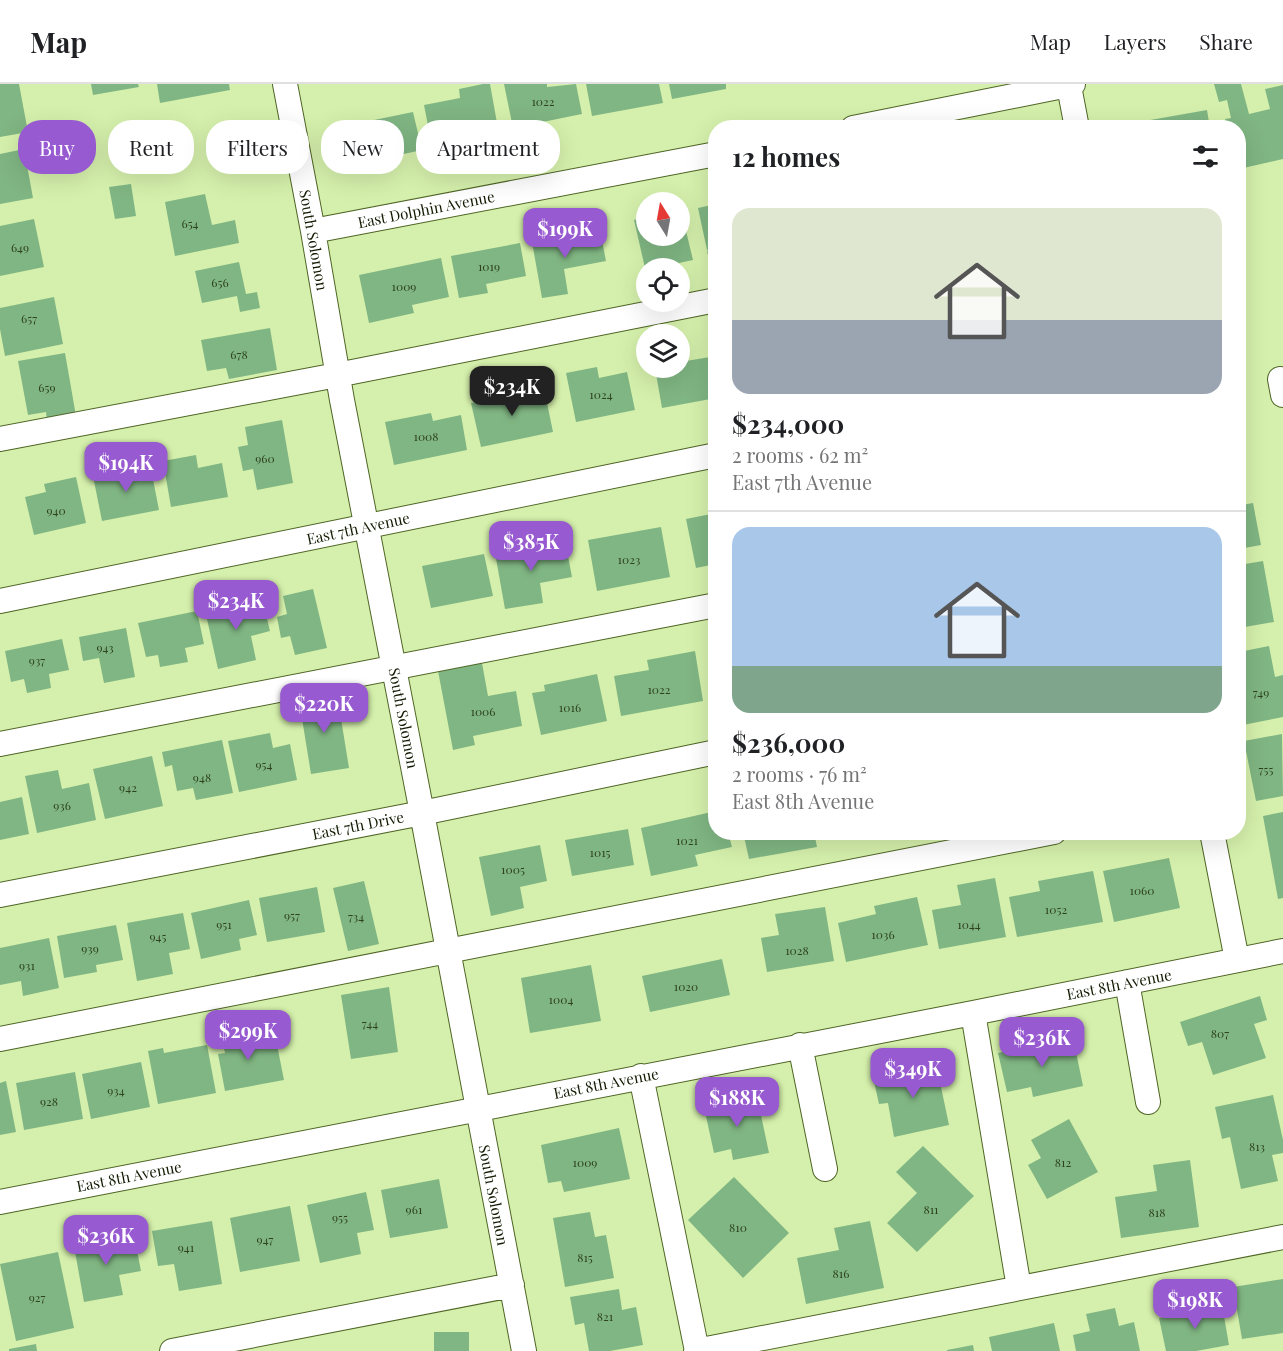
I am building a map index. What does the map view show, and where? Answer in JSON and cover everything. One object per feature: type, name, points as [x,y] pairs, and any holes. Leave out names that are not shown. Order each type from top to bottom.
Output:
[{"type":"street","name":"South Solomon","points":[[285,84],[337,375],[423,813],[524,1351]]},
{"type":"street","points":[[894,120],[1071,85],[1076,120]]},
{"type":"street","name":"East Dolphin Avenue","points":[[313,231],[708,156]]},
{"type":"street","points":[[0,439],[708,302]]},
{"type":"street","name":"East 7th Avenue","points":[[0,601],[708,457]]},
{"type":"street","points":[[0,744],[708,607]]},
{"type":"street","name":"East 7th Drive","points":[[0,895],[423,813],[708,755]]},
{"type":"street","points":[[0,1039],[1013,840]]},
{"type":"street","points":[[1214,840],[1237,960]]},
{"type":"street","name":"East 8th Avenue","points":[[0,1202],[1283,951]]},
{"type":"street","points":[[1127,982],[1148,1102]]},
{"type":"street","points":[[973,1013],[1020,1288]]},
{"type":"street","points":[[800,1045],[825,1169]]},
{"type":"street","points":[[641,1076],[696,1351],[1283,1237]]},
{"type":"street","points":[[172,1351],[512,1286]]},
{"type":"building","points":[[0,84],[19,84],[26,120],[18,120],[18,134],[0,137]]},
{"type":"building","points":[[91,84],[138,84],[139,87],[93,95]]},
{"type":"building","points":[[157,84],[229,84],[230,90],[160,103]]},
{"type":"building","points":[[490,84],[496,120],[427,120],[424,105],[460,98],[459,89]]},
{"type":"building","points":[[504,84],[547,84],[547,87],[576,84],[582,114],[552,120],[511,120]]},
{"type":"building","points":[[586,84],[659,84],[663,103],[592,116]]},
{"type":"building","points":[[669,84],[726,84],[726,89],[672,99]]},
{"type":"building","points":[[1214,84],[1241,84],[1249,114],[1270,109],[1265,89],[1283,85],[1283,159],[1246,167],[1246,120],[1225,120],[1231,118],[1227,100],[1219,102]]},
{"type":"building","points":[[1207,110],[1209,120],[1150,120]]},
{"type":"building","points":[[413,112],[416,125],[416,151],[404,154],[404,120],[374,120]]},
{"type":"building","points":[[18,150],[18,174],[29,174],[33,198],[0,204],[0,154]]},
{"type":"building","points":[[131,184],[136,216],[115,219],[109,187]]},
{"type":"building","points":[[205,194],[212,225],[235,220],[239,243],[175,256],[165,202]]},
{"type":"building","points":[[708,206],[708,250],[707,250],[698,208]]},
{"type":"building","points":[[34,219],[44,267],[0,276],[0,226]]},
{"type":"building","points":[[600,230],[606,261],[564,269],[568,294],[542,298],[532,242]]},
{"type":"building","points":[[520,243],[526,276],[486,284],[488,293],[459,298],[451,256]]},
{"type":"building","points":[[640,246],[690,246],[693,260],[690,261],[690,258],[643,258]]},
{"type":"building","points":[[441,258],[449,297],[412,305],[414,313],[369,323],[359,275]]},
{"type":"building","points":[[239,262],[246,294],[257,292],[260,308],[240,312],[237,296],[202,303],[195,271]]},
{"type":"building","points":[[54,297],[63,344],[5,356],[0,329],[0,308]]},
{"type":"building","points":[[270,328],[277,370],[229,379],[226,368],[207,371],[201,340]]},
{"type":"building","points":[[65,353],[76,416],[47,421],[46,412],[28,415],[18,361]]},
{"type":"building","points":[[708,357],[708,399],[662,408],[657,378],[690,378],[690,360]]},
{"type":"building","points":[[597,367],[599,378],[627,372],[635,410],[576,422],[566,373]]},
{"type":"building","points":[[544,388],[553,432],[481,447],[471,403]]},
{"type":"building","points":[[431,413],[433,421],[461,415],[467,450],[394,465],[385,422]]},
{"type":"building","points":[[282,420],[293,483],[257,490],[253,469],[243,471],[238,447],[248,445],[245,427]]},
{"type":"building","points":[[196,455],[198,468],[222,463],[228,497],[171,507],[163,461]]},
{"type":"building","points":[[150,464],[159,510],[102,521],[93,476]]},
{"type":"building","points":[[76,477],[86,523],[34,535],[25,497],[46,492],[44,484]]},
{"type":"building","points":[[1253,503],[1261,545],[1246,548],[1246,504]]},
{"type":"building","points":[[708,515],[708,566],[696,568],[686,519]]},
{"type":"building","points":[[661,527],[670,577],[597,591],[588,540]]},
{"type":"building","points":[[565,540],[572,577],[540,583],[543,603],[505,609],[495,553]]},
{"type":"building","points":[[484,554],[493,596],[431,608],[422,566]]},
{"type":"building","points":[[1263,561],[1274,622],[1246,627],[1246,564]]},
{"type":"building","points":[[313,589],[327,648],[295,655],[290,636],[281,638],[277,617],[287,614],[283,596]]},
{"type":"building","points":[[262,598],[270,631],[251,636],[256,660],[218,669],[205,610]]},
{"type":"building","points":[[197,611],[204,644],[185,648],[188,662],[160,667],[158,655],[146,657],[138,623]]},
{"type":"building","points":[[126,628],[135,677],[104,683],[99,658],[83,661],[79,637]]},
{"type":"building","points":[[62,639],[69,670],[49,674],[51,688],[27,693],[24,679],[11,682],[5,651]]},
{"type":"building","points":[[1269,646],[1275,677],[1283,675],[1283,717],[1246,724],[1246,651]]},
{"type":"building","points":[[695,651],[703,701],[621,716],[614,676],[649,670],[647,660]]},
{"type":"building","points":[[482,663],[488,696],[516,691],[522,726],[473,736],[475,745],[453,750],[438,671]]},
{"type":"building","points":[[597,674],[607,721],[541,735],[532,693],[545,691],[544,685]]},
{"type":"building","points":[[337,694],[349,768],[311,774],[299,700]]},
{"type":"building","points":[[270,733],[273,748],[290,744],[297,780],[239,792],[228,741]]},
{"type":"building","points":[[1282,734],[1283,796],[1256,801],[1246,741]]},
{"type":"building","points":[[222,740],[233,793],[196,800],[193,788],[177,791],[172,765],[165,767],[162,752]]},
{"type":"building","points":[[152,756],[163,806],[105,819],[93,769]]},
{"type":"building","points":[[58,770],[62,789],[89,783],[96,820],[37,833],[25,776]]},
{"type":"building","points":[[22,797],[29,834],[0,840],[0,802]]},
{"type":"building","points":[[1283,812],[1283,898],[1278,899],[1263,816]]},
{"type":"building","points":[[708,813],[708,840],[730,840],[732,847],[695,855],[698,866],[651,876],[641,828]]},
{"type":"building","points":[[628,829],[634,865],[572,876],[565,840]]},
{"type":"building","points":[[745,840],[816,840],[817,847],[749,859]]},
{"type":"building","points":[[540,845],[547,881],[520,887],[524,908],[491,916],[479,857]]},
{"type":"building","points":[[1169,858],[1180,908],[1114,922],[1103,871]]},
{"type":"building","points":[[1093,871],[1103,922],[1017,937],[1009,897],[1040,891],[1038,881]]},
{"type":"building","points":[[995,878],[1006,937],[939,949],[932,910],[961,905],[957,885]]},
{"type":"building","points":[[364,881],[379,944],[348,951],[333,888]]},
{"type":"building","points":[[317,887],[325,932],[267,942],[259,898]]},
{"type":"building","points":[[917,897],[928,945],[846,962],[838,923],[876,914],[874,906]]},
{"type":"building","points":[[249,900],[257,935],[239,939],[241,950],[201,959],[191,913]]},
{"type":"building","points":[[825,907],[834,961],[767,972],[761,938],[779,935],[775,914]]},
{"type":"building","points":[[183,913],[190,949],[169,953],[173,974],[137,981],[127,923]]},
{"type":"building","points":[[116,925],[123,960],[96,965],[97,972],[64,978],[57,936]]},
{"type":"building","points":[[49,938],[59,988],[23,996],[21,981],[0,985],[0,948]]},
{"type":"building","points":[[722,959],[730,995],[650,1012],[642,976]]},
{"type":"building","points":[[591,965],[601,1021],[530,1033],[521,978]]},
{"type":"building","points":[[389,987],[398,1052],[351,1059],[341,995]]},
{"type":"building","points":[[1260,996],[1267,1020],[1254,1024],[1266,1058],[1213,1075],[1202,1042],[1188,1046],[1180,1022]]},
{"type":"building","points":[[257,1028],[261,1047],[277,1045],[284,1080],[225,1091],[218,1054],[225,1053],[221,1035]]},
{"type":"building","points":[[1073,1037],[1083,1086],[1033,1097],[1031,1087],[1007,1092],[998,1053]]},
{"type":"building","points":[[207,1045],[216,1093],[158,1104],[148,1051],[163,1048],[164,1053]]},
{"type":"building","points":[[141,1062],[150,1107],[91,1119],[82,1074]]},
{"type":"building","points":[[936,1063],[949,1125],[894,1137],[888,1103],[879,1104],[873,1077]]},
{"type":"building","points":[[75,1072],[83,1119],[24,1130],[16,1083]]},
{"type":"building","points":[[6,1081],[16,1132],[0,1135],[0,1083]]},
{"type":"building","points":[[1273,1095],[1283,1140],[1283,1153],[1272,1155],[1278,1181],[1241,1189],[1230,1137],[1222,1139],[1215,1107]]},
{"type":"building","points":[[757,1096],[769,1153],[733,1160],[731,1149],[714,1153],[704,1107]]},
{"type":"building","points":[[1069,1119],[1098,1172],[1047,1199],[1028,1165],[1041,1158],[1031,1140]]},
{"type":"building","points":[[619,1128],[630,1179],[564,1192],[561,1181],[548,1183],[541,1145]]},
{"type":"building","points":[[923,1146],[974,1196],[917,1252],[887,1223],[917,1193],[896,1172]]},
{"type":"building","points":[[1190,1160],[1199,1227],[1121,1238],[1115,1197],[1157,1191],[1153,1165]]},
{"type":"building","points":[[734,1177],[789,1233],[743,1278],[688,1220]]},
{"type":"building","points":[[439,1179],[448,1228],[390,1238],[381,1190]]},
{"type":"building","points":[[366,1192],[374,1230],[357,1233],[361,1254],[320,1263],[307,1205]]},
{"type":"building","points":[[290,1206],[300,1261],[240,1272],[230,1218]]},
{"type":"building","points":[[590,1212],[595,1237],[606,1235],[614,1278],[565,1287],[553,1218]]},
{"type":"building","points":[[212,1221],[222,1284],[179,1291],[174,1264],[158,1266],[152,1231]]},
{"type":"building","points":[[870,1221],[884,1288],[806,1304],[797,1258],[839,1250],[834,1228]]},
{"type":"building","points":[[134,1235],[141,1271],[119,1275],[123,1295],[84,1302],[74,1246]]},
{"type":"building","points":[[58,1252],[74,1328],[16,1341],[0,1264]]},
{"type":"building","points":[[1283,1279],[1283,1333],[1242,1339],[1233,1287]]},
{"type":"building","points":[[619,1289],[622,1310],[636,1307],[643,1345],[610,1351],[589,1351],[584,1323],[575,1325],[570,1297]]},
{"type":"building","points":[[1222,1305],[1229,1345],[1196,1351],[1166,1351],[1159,1318]]},
{"type":"building","points":[[1115,1308],[1119,1326],[1134,1322],[1140,1351],[1076,1351],[1073,1335],[1090,1331],[1086,1314]]},
{"type":"building","points":[[1054,1323],[1060,1351],[992,1351],[989,1337]]},
{"type":"building","points":[[434,1332],[469,1332],[469,1351],[434,1351]]},
{"type":"building","points":[[36,1344],[37,1351],[9,1351],[9,1349]]},
{"type":"building","points":[[973,1345],[974,1351],[947,1351],[947,1350]]}]
